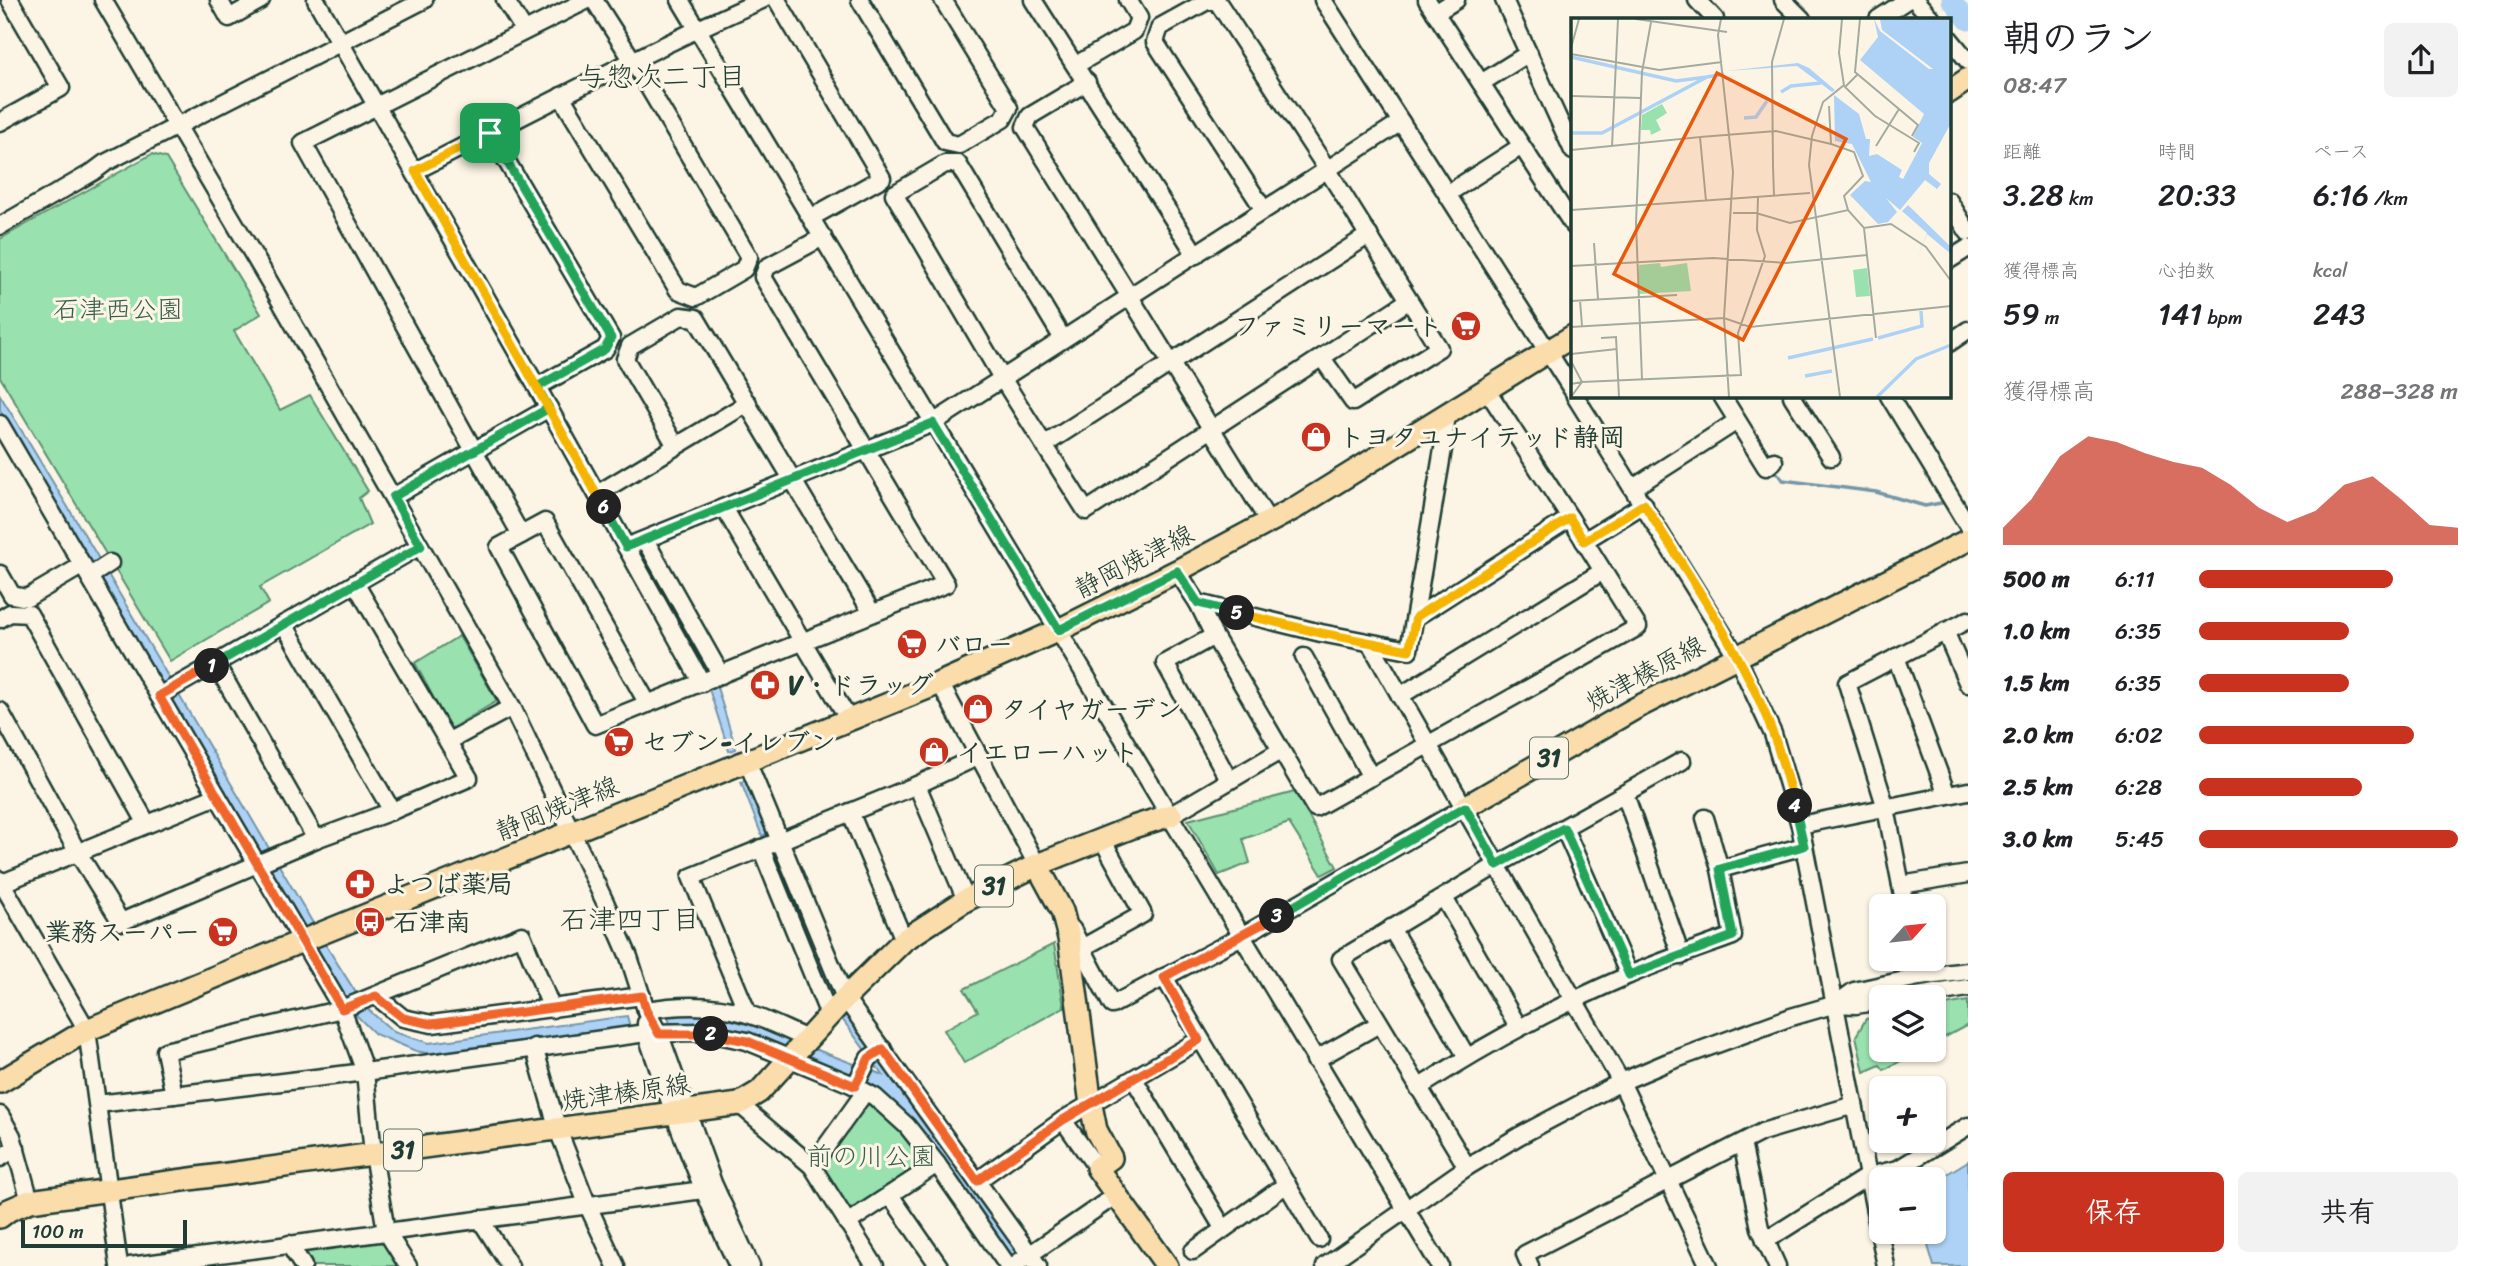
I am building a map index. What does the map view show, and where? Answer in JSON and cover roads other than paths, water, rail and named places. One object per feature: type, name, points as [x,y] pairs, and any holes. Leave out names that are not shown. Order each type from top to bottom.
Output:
[{"type":"main road","points":[[1951,91],[1968,79]]},
{"type":"main road","name":"静岡焼津線","points":[[0,1082],[87,1030],[310,937],[940,683],[1059,630],[1269,522],[1571,337]]},
{"type":"main road","name":"焼津榛原線","points":[[1465,807],[1634,709],[1968,540]]},
{"type":"main road","name":"焼津榛原線","points":[[0,1217],[30,1201],[739,1104],[759,1092],[838,1005],[904,940],[966,900],[1037,865],[1171,815]]},
{"type":"main road","points":[[1037,865],[1062,911],[1069,937],[1091,1105],[1096,1130],[1111,1158],[1097,1168],[1167,1266]]},
{"type":"street","points":[[0,122],[61,88],[10,0]]},
{"type":"street","points":[[103,0],[393,497],[512,707],[629,957],[703,1191],[738,1266]]},
{"type":"street","points":[[219,0],[229,18],[261,0]]},
{"type":"street","points":[[316,0],[549,408],[702,683]]},
{"type":"street","points":[[0,226],[105,163],[424,0]]},
{"type":"street","points":[[505,0],[524,30]]},
{"type":"street","points":[[521,535],[303,143],[587,0]]},
{"type":"street","points":[[561,96],[678,290],[696,297],[744,270],[750,257],[594,0]]},
{"type":"street","points":[[680,0],[1440,1266]]},
{"type":"street","points":[[415,171],[561,96],[762,0]]},
{"type":"street","points":[[777,0],[882,178],[812,217]]},
{"type":"street","points":[[860,0],[945,142],[959,145],[1003,119],[1009,108],[943,0]]},
{"type":"street","points":[[1034,0],[1196,255]]},
{"type":"street","points":[[1076,65],[1134,31],[1139,18],[1128,0]]},
{"type":"street","points":[[1323,0],[1571,388]]},
{"type":"street","points":[[1456,0],[1431,6],[1571,222]]},
{"type":"street","points":[[1504,0],[1571,147]]},
{"type":"street","points":[[1697,0],[1714,18]]},
{"type":"street","points":[[1783,0],[1801,18]]},
{"type":"street","points":[[1880,18],[1907,0]]},
{"type":"street","points":[[1915,0],[1931,18]]},
{"type":"street","points":[[1264,210],[1155,42],[1160,27],[1207,1],[1217,1],[1327,169],[1439,348],[1353,402],[1322,358]]},
{"type":"street","points":[[1951,40],[1968,61]]},
{"type":"street","points":[[1481,83],[1529,53]]},
{"type":"street","points":[[1087,82],[1030,116],[1025,127],[1269,522]]},
{"type":"street","points":[[626,547],[933,423],[1401,122]]},
{"type":"street","points":[[490,133],[611,338],[605,349],[537,387]]},
{"type":"street","points":[[1447,194],[1520,147]]},
{"type":"street","points":[[1063,339],[958,164],[946,164],[894,194],[1002,378],[1086,511],[1408,300]]},
{"type":"street","points":[[1951,204],[1968,232]]},
{"type":"street","points":[[1044,445],[1369,235]]},
{"type":"street","points":[[648,704],[545,522],[499,547],[596,725],[946,584],[763,277],[766,267],[824,237]]},
{"type":"street","points":[[1951,259],[1968,248]]},
{"type":"street","points":[[676,446],[625,359],[630,345],[681,316],[696,318],[872,613]]},
{"type":"street","points":[[1951,342],[1968,330]]},
{"type":"street","points":[[1177,571],[1315,808],[1638,627],[1487,390]]},
{"type":"street","points":[[1576,397],[1736,656],[1773,734],[1800,825],[1886,1266]]},
{"type":"street","points":[[1723,397],[1766,467],[1771,463]]},
{"type":"street","points":[[1793,397],[1831,457]]},
{"type":"street","points":[[1890,397],[1968,526]]},
{"type":"street","points":[[597,494],[748,403]]},
{"type":"street","points":[[393,497],[549,408]]},
{"type":"street","points":[[1198,603],[1409,650],[1444,443],[1446,416]]},
{"type":"street","points":[[1633,488],[1737,421]]},
{"type":"street","points":[[0,424],[162,695],[217,796],[260,864],[357,1003],[373,1154],[386,1231],[408,1266]]},
{"type":"street","points":[[1584,541],[1644,504]]},
{"type":"street","points":[[724,508],[849,720]]},
{"type":"street","points":[[1416,617],[1570,518]]},
{"type":"street","points":[[645,540],[721,675]]},
{"type":"street","points":[[162,695],[421,546]]},
{"type":"street","points":[[0,574],[12,595],[27,598],[110,563]]},
{"type":"street","points":[[1400,696],[1603,571]]},
{"type":"street","points":[[0,711],[78,853],[121,922],[316,839],[392,811],[469,778],[355,583]]},
{"type":"street","points":[[0,619],[10,613],[29,614],[147,824]]},
{"type":"street","points":[[1903,894],[1886,808],[1847,683],[1968,620]]},
{"type":"street","points":[[284,624],[392,811]]},
{"type":"street","points":[[1945,631],[1968,684]]},
{"type":"street","points":[[1214,636],[1165,663],[1229,780]]},
{"type":"street","points":[[1370,643],[1621,1082],[1709,1266]]},
{"type":"street","points":[[1304,657],[1371,777]]},
{"type":"street","points":[[1896,657],[1947,795]]},
{"type":"street","points":[[216,664],[316,839]]},
{"type":"street","points":[[940,683],[1037,865]]},
{"type":"street","points":[[449,741],[512,707]]},
{"type":"street","points":[[1171,815],[1280,751]]},
{"type":"street","points":[[748,1014],[691,877],[917,785],[979,756]]},
{"type":"street","points":[[747,761],[780,840],[838,1005]]},
{"type":"street","points":[[1468,1167],[1341,959],[1497,865],[1682,761]]},
{"type":"street","points":[[917,785],[966,900]]},
{"type":"street","points":[[1800,825],[1968,791]]},
{"type":"street","points":[[1625,794],[1681,956]]},
{"type":"street","points":[[119,1266],[87,1030],[1,883],[217,796]]},
{"type":"street","points":[[1062,911],[1112,1005],[1242,936],[1465,807]]},
{"type":"street","points":[[850,812],[904,940]]},
{"type":"street","points":[[1419,1088],[1467,1057],[1575,999],[1629,975],[1733,936],[1720,869],[1705,818]]},
{"type":"street","points":[[1564,828],[1629,975]]},
{"type":"street","points":[[1082,948],[1143,914],[1102,839]]},
{"type":"street","points":[[1720,869],[1804,846]]},
{"type":"street","points":[[761,848],[838,1005],[874,1056],[977,1181],[1034,1260]]},
{"type":"street","points":[[1901,885],[1968,874]]},
{"type":"street","points":[[1444,898],[1519,1028]]},
{"type":"street","points":[[1391,928],[1467,1057]]},
{"type":"street","points":[[174,1095],[165,1051],[357,1003],[522,935],[552,1009]]},
{"type":"street","points":[[1918,971],[1919,977]]},
{"type":"street","points":[[1836,1004],[1854,990],[1919,977],[1968,971]]},
{"type":"street","points":[[1164,977],[1319,1239]]},
{"type":"street","points":[[1946,991],[1968,988]]},
{"type":"street","points":[[357,1003],[432,1024],[552,1009],[644,1003],[706,1006],[748,1014],[859,1087],[907,1126],[1011,1266],[1034,1260],[1116,1195]]},
{"type":"street","points":[[1325,1266],[1468,1167],[1519,1136],[1621,1082],[1791,1017],[1836,1004],[1869,1003]]},
{"type":"street","points":[[1315,1060],[1379,1024]]},
{"type":"street","points":[[97,1104],[365,1072],[652,1033],[703,1032],[799,1050]]},
{"type":"street","points":[[977,1181],[1063,1120],[1199,1040]]},
{"type":"street","points":[[534,1047],[558,1130],[588,1206],[617,1266]]},
{"type":"street","points":[[812,1166],[859,1087],[874,1056]]},
{"type":"street","points":[[1134,1079],[1223,1228]]},
{"type":"street","points":[[739,1104],[812,1166],[875,1266]]},
{"type":"street","points":[[1530,1266],[1525,1254],[1762,1132],[1854,1105]]},
{"type":"street","points":[[680,1114],[751,1266]]},
{"type":"street","points":[[0,1115],[12,1136],[30,1201]]},
{"type":"street","points":[[1063,1120],[1097,1168]]},
{"type":"street","points":[[1765,1241],[1868,1176],[1898,1169],[1968,1126]]},
{"type":"street","points":[[1742,1143],[1765,1241],[1777,1266]]},
{"type":"street","points":[[0,1158],[16,1148]]},
{"type":"street","points":[[847,1223],[937,1164]]},
{"type":"street","points":[[1193,1251],[1287,1184]]},
{"type":"street","points":[[130,1266],[213,1260],[289,1244],[703,1191]]},
{"type":"street","points":[[890,1195],[939,1266]]},
{"type":"street","points":[[480,1219],[510,1266]]},
{"type":"street","points":[[289,1244],[303,1266]]},
{"type":"water","points":[[0,395],[365,1007],[394,1032],[429,1043],[627,1016],[630,1027],[436,1055],[416,1051],[375,1034],[356,1015],[0,410]]},
{"type":"water","points":[[716,684],[736,749],[729,751],[708,686]]},
{"type":"water","points":[[748,779],[770,832],[762,836],[741,782]]},
{"type":"water","points":[[777,850],[834,989],[827,994],[770,853]]},
{"type":"water","points":[[670,1011],[709,1014],[757,1027],[883,1075],[840,1016],[847,1012],[1033,1266],[1015,1266],[905,1114],[888,1098],[840,1072],[671,1026],[667,1015]]},
{"type":"water","points":[[1968,1161],[1968,1266],[1934,1266],[1928,1244],[1946,1244],[1946,1175]]},
{"type":"waterway","points":[[1951,0],[1968,21]]},
{"type":"waterway","points":[[1773,468],[1783,480],[1876,492],[1925,506],[1946,502]]},
{"type":"place","name":"ファミリーマート","points":[[1466,326]]},
{"type":"place","name":"トヨタユナイテッド静岡","points":[[1316,437]]},
{"type":"place","name":"バロー","points":[[912,644]]},
{"type":"place","name":"V・ドラッグ","points":[[765,685]]},
{"type":"place","name":"タイヤガーデン","points":[[978,709]]},
{"type":"place","name":"セブン-イレブン","points":[[619,742]]},
{"type":"place","name":"イエローハット","points":[[934,752]]},
{"type":"place","name":"よつば薬局","points":[[360,884]]},
{"type":"place","name":"石津南","points":[[370,922]]},
{"type":"place","name":"業務スーパー","points":[[223,932]]},
{"type":"district","name":"与惣次二丁目","points":[[662,76]]},
{"type":"district","name":"石津四丁目","points":[[630,919]]},
{"type":"park label","name":"石津西公園","points":[[118,309]]},
{"type":"park label","name":"前の川公園","points":[[871,1156]]}]
